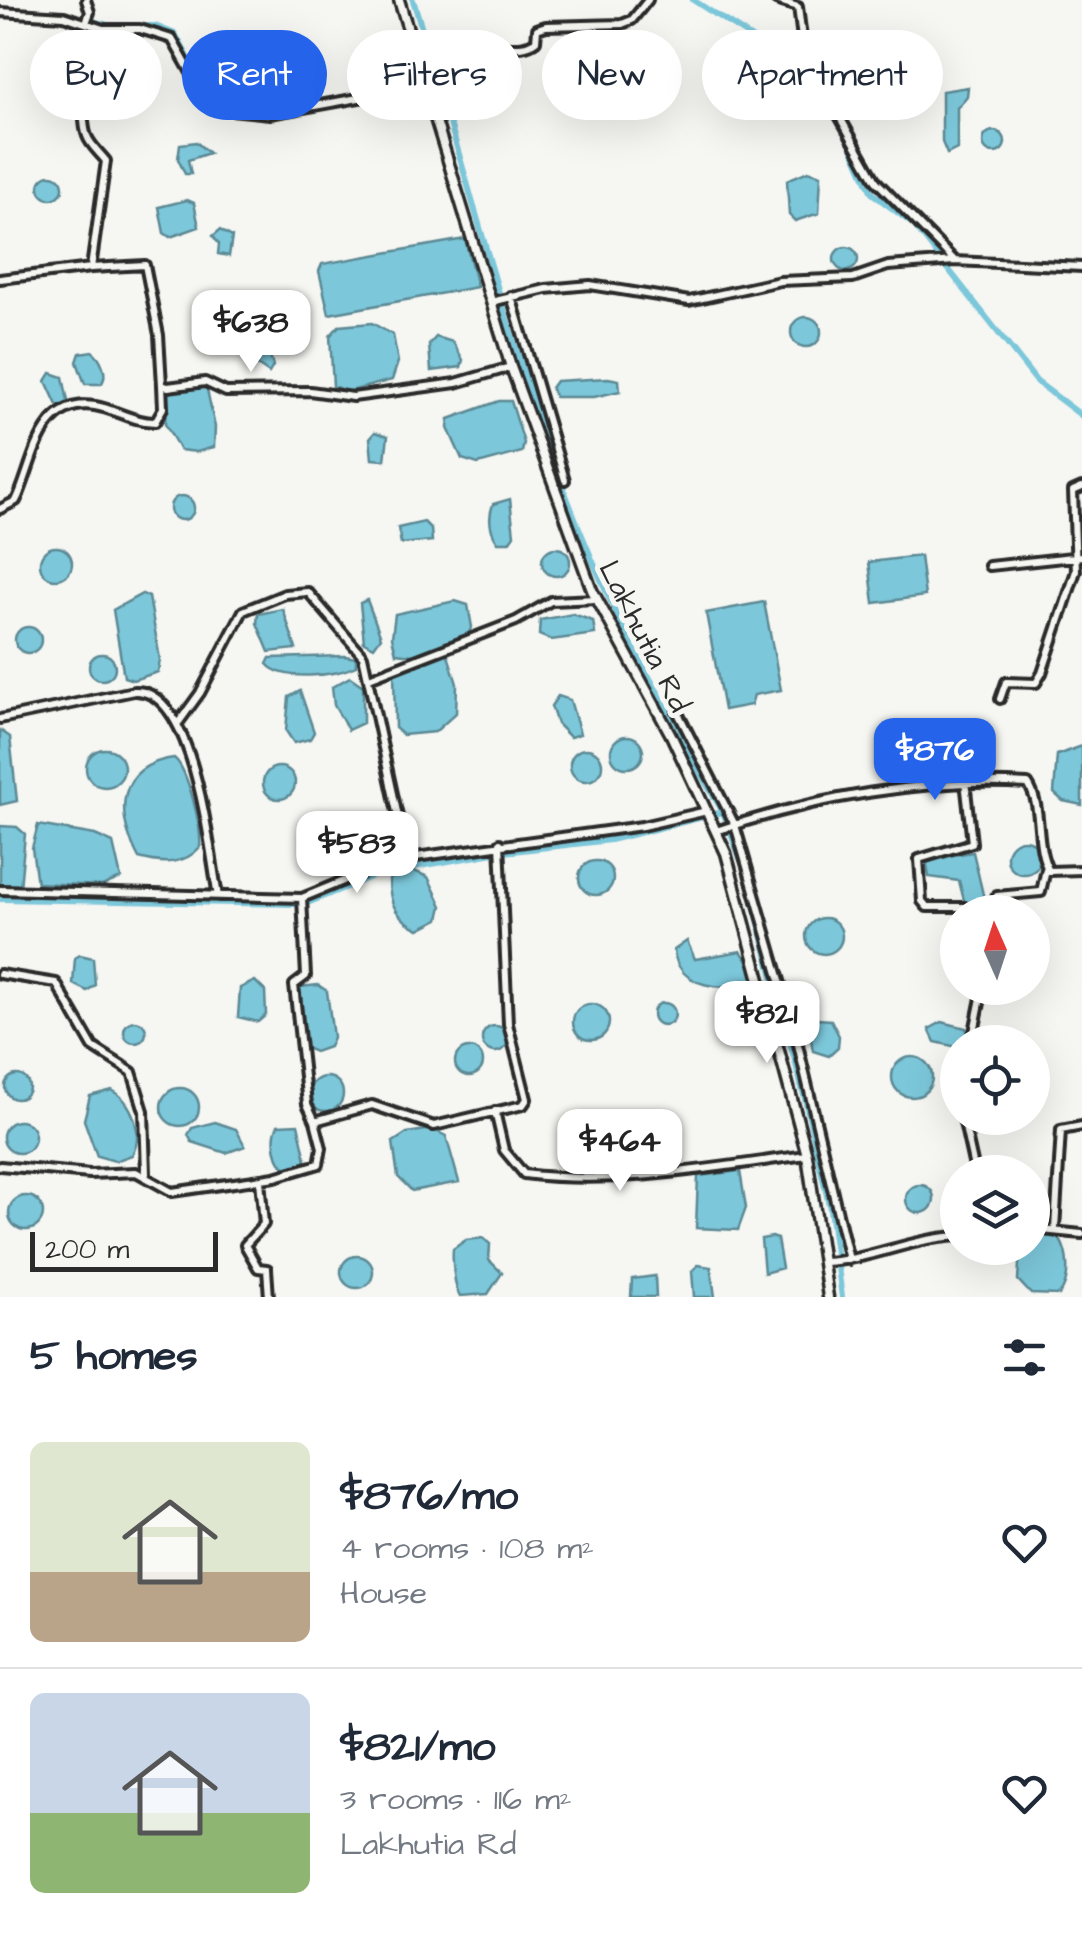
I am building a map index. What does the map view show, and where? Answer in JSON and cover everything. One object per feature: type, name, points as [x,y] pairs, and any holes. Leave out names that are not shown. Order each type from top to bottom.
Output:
[{"type":"street","points":[[86,0],[90,12],[86,24]]},
{"type":"street","name":"Lakhutia Rd","points":[[400,0],[409,30]]},
{"type":"street","points":[[522,46],[536,42],[537,29],[546,26],[622,24],[632,20],[648,0]]},
{"type":"street","points":[[776,0],[798,7],[804,54],[887,197],[955,262]]},
{"type":"street","points":[[0,12],[64,16],[103,30],[143,30]]},
{"type":"street","points":[[162,36],[172,39],[200,81],[206,102],[222,111],[270,114],[347,99]]},
{"type":"street","points":[[84,120],[88,140],[106,161],[91,268]]},
{"type":"street","name":"Lakhutia Rd","points":[[435,120],[490,302],[597,599],[716,831],[767,996],[807,1155],[828,1262],[828,1297]]},
{"type":"street","points":[[490,302],[590,285],[689,301],[780,282],[853,278],[888,266],[955,262],[1082,267]]},
{"type":"street","points":[[0,280],[144,264],[159,335],[163,408],[156,422],[133,420],[96,406],[56,416],[40,435],[16,501],[0,509]]},
{"type":"street","points":[[510,296],[565,480]]},
{"type":"street","points":[[162,385],[205,382],[226,392],[310,391],[353,397],[456,383],[512,367]]},
{"type":"street","points":[[1000,699],[1006,682],[1036,682],[1042,673],[1076,571],[1072,491],[1082,487]]},
{"type":"street","points":[[989,566],[1078,557]]},
{"type":"street","points":[[179,722],[200,693],[243,611],[285,594],[308,592],[320,601],[328,620],[350,636],[363,656],[407,858]]},
{"type":"street","points":[[369,678],[516,621],[551,600],[597,599]]},
{"type":"street","points":[[0,719],[144,690],[169,707],[179,722],[218,896]]},
{"type":"street","points":[[677,712],[735,824],[796,1036],[846,1261]]},
{"type":"street","points":[[940,908],[927,907],[922,901],[919,859],[972,843],[965,781]]},
{"type":"street","points":[[716,831],[735,824],[965,781],[1028,784],[1034,792],[1034,820],[1046,868],[1044,890],[1010,895]]},
{"type":"street","points":[[0,890],[302,898],[407,858],[642,826],[707,811]]},
{"type":"street","points":[[315,1122],[372,1105],[434,1126],[523,1105],[527,1099],[508,1024],[500,843]]},
{"type":"street","points":[[1046,868],[1056,872],[1082,870]]},
{"type":"street","points":[[0,1166],[146,1174],[172,1192],[260,1180],[320,1164],[322,1148],[307,1104],[294,985],[306,976],[302,898]]},
{"type":"street","points":[[0,974],[56,984],[93,1046],[132,1072],[144,1111],[146,1174]]},
{"type":"street","points":[[495,1112],[504,1150],[524,1174],[691,1173],[725,1164],[807,1155]]},
{"type":"street","points":[[1055,1229],[1062,1130],[1082,1126]]},
{"type":"street","points":[[260,1180],[264,1224],[245,1245],[258,1268],[267,1269],[269,1297]]},
{"type":"street","points":[[1050,1229],[1082,1234]]},
{"type":"street","points":[[828,1262],[846,1261],[907,1241],[940,1238]]},
{"type":"water","points":[[968,87],[967,96],[957,108],[957,149],[947,154],[942,142],[943,91]]},
{"type":"water","points":[[994,131],[1002,134],[1002,150],[994,153],[986,150],[983,142],[986,134]]},
{"type":"water","points":[[196,142],[209,153],[188,160],[191,174],[185,174],[178,159],[180,144]]},
{"type":"water","points":[[808,171],[821,175],[819,213],[795,221],[789,215],[787,180]]},
{"type":"water","points":[[51,175],[63,187],[51,199],[39,187]]},
{"type":"water","points":[[187,200],[194,203],[199,227],[170,237],[164,233],[159,207]]},
{"type":"water","points":[[220,230],[232,237],[229,256],[218,254],[219,244],[213,236]]},
{"type":"water","points":[[465,239],[477,287],[329,314],[319,271],[322,264]]},
{"type":"water","points":[[846,247],[855,250],[855,268],[846,271],[837,268],[834,259],[837,250]]},
{"type":"water","points":[[213,313],[222,317],[226,326],[222,335],[213,339],[204,335],[200,326],[204,317]]},
{"type":"water","points":[[806,317],[817,321],[821,332],[817,343],[806,347],[795,343],[791,332],[795,321]]},
{"type":"water","points":[[372,323],[393,335],[398,362],[392,380],[347,392],[333,386],[330,336],[339,326]]},
{"type":"water","points":[[436,337],[453,342],[463,360],[461,367],[431,371],[429,345]]},
{"type":"water","points":[[252,342],[267,345],[273,366],[269,373],[253,362]]},
{"type":"water","points":[[92,351],[103,366],[101,384],[85,384],[77,362],[80,353]]},
{"type":"water","points":[[51,373],[63,377],[69,406],[57,405],[46,381]]},
{"type":"water","points":[[619,380],[620,391],[594,397],[555,397],[551,388],[556,381]]},
{"type":"water","points":[[206,385],[215,427],[214,447],[197,452],[180,450],[165,424],[167,391]]},
{"type":"water","points":[[499,401],[511,401],[524,443],[522,452],[478,464],[462,459],[448,428],[449,419]]},
{"type":"water","points":[[375,432],[388,436],[385,460],[372,459],[370,438]]},
{"type":"water","points":[[182,496],[194,508],[182,520],[170,508]]},
{"type":"water","points":[[510,499],[514,535],[509,542],[498,542],[491,528],[491,509],[493,504]]},
{"type":"water","points":[[424,522],[431,529],[432,541],[401,544],[398,528]]},
{"type":"water","points":[[56,547],[67,552],[72,563],[67,574],[56,579],[45,574],[40,563],[45,552]]},
{"type":"water","points":[[556,548],[566,552],[570,562],[566,572],[556,576],[546,572],[542,562],[546,552]]},
{"type":"water","points":[[920,556],[925,596],[874,603],[869,562]]},
{"type":"water","points":[[142,594],[149,597],[160,659],[158,672],[133,680],[124,677],[113,610]]},
{"type":"water","points":[[367,600],[381,637],[374,647],[364,642],[360,603]]},
{"type":"water","points":[[455,601],[468,605],[472,627],[468,634],[413,655],[396,653],[392,637],[395,614]]},
{"type":"water","points":[[764,602],[781,690],[754,695],[751,705],[724,710],[706,613]]},
{"type":"water","points":[[283,609],[296,649],[269,652],[257,623],[258,614]]},
{"type":"water","points":[[573,614],[593,621],[595,634],[551,640],[539,635],[540,620]]},
{"type":"water","points":[[28,627],[37,631],[41,640],[37,649],[28,653],[19,649],[15,640],[19,631]]},
{"type":"water","points":[[447,652],[457,684],[456,713],[435,732],[403,735],[395,728],[394,669]]},
{"type":"water","points":[[102,654],[112,657],[112,677],[102,680],[92,677],[89,667],[92,657]]},
{"type":"water","points":[[270,658],[356,658],[356,666],[323,675],[284,673],[267,664]]},
{"type":"water","points":[[350,677],[363,686],[363,723],[348,730],[334,705],[332,687]]},
{"type":"water","points":[[300,691],[314,732],[310,739],[294,743],[286,731],[289,697]]},
{"type":"water","points":[[558,696],[570,700],[580,734],[570,737],[557,724],[551,706]]},
{"type":"water","points":[[0,730],[10,737],[17,801],[0,805]]},
{"type":"water","points":[[627,736],[639,740],[643,752],[639,764],[627,768],[615,764],[611,752],[615,740]]},
{"type":"water","points":[[1082,746],[1082,805],[1063,801],[1054,793],[1057,755]]},
{"type":"water","points":[[105,749],[119,754],[124,768],[119,782],[105,787],[91,782],[86,768],[91,754]]},
{"type":"water","points":[[586,749],[597,754],[602,765],[597,776],[586,781],[575,776],[570,765],[575,754]]},
{"type":"water","points":[[174,758],[193,800],[200,847],[187,858],[172,862],[139,858],[126,825],[126,794],[141,771]]},
{"type":"water","points":[[279,767],[291,771],[295,783],[291,795],[279,799],[267,795],[263,783],[267,771]]},
{"type":"water","points":[[338,821],[355,858],[333,869],[325,863],[315,834]]},
{"type":"water","points":[[38,825],[95,835],[113,843],[121,878],[102,886],[37,883],[32,848]]},
{"type":"water","points":[[0,826],[17,827],[25,834],[20,888],[0,889]]},
{"type":"water","points":[[1024,840],[1036,845],[1041,857],[1036,869],[1024,874],[1012,869],[1007,857],[1012,845]]},
{"type":"water","points":[[973,852],[983,895],[963,895],[959,881],[929,877],[926,859]]},
{"type":"water","points":[[596,861],[608,866],[613,878],[608,890],[596,895],[584,890],[579,878],[584,866]]},
{"type":"water","points":[[414,871],[428,877],[442,906],[439,919],[419,929],[400,915],[389,889],[389,880],[398,873]]},
{"type":"water","points":[[824,918],[837,923],[842,936],[837,949],[824,954],[811,949],[806,936],[811,923]]},
{"type":"water","points":[[687,941],[695,959],[741,951],[755,971],[754,981],[730,987],[693,980],[677,963],[674,950]]},
{"type":"water","points":[[75,958],[93,958],[95,985],[87,991],[73,984]]},
{"type":"water","points":[[255,981],[265,991],[266,1015],[258,1022],[238,1017],[240,988]]},
{"type":"water","points":[[318,985],[327,991],[333,1037],[329,1047],[315,1052],[303,1047],[297,992],[300,987]]},
{"type":"water","points":[[664,1003],[672,1006],[672,1022],[664,1025],[656,1022],[653,1014],[656,1006]]},
{"type":"water","points":[[591,1004],[604,1009],[609,1022],[604,1035],[591,1040],[578,1035],[573,1022],[578,1009]]},
{"type":"water","points":[[754,1012],[765,1016],[769,1027],[765,1038],[754,1042],[743,1038],[739,1027],[743,1016]]},
{"type":"water","points":[[817,1019],[831,1020],[839,1036],[838,1048],[829,1056],[813,1051],[809,1028]]},
{"type":"water","points":[[131,1021],[139,1021],[146,1032],[139,1043],[131,1043],[124,1036],[124,1028]]},
{"type":"water","points":[[942,1022],[954,1025],[940,1025],[940,1043],[935,1042],[929,1029]]},
{"type":"water","points":[[495,1026],[504,1030],[508,1039],[504,1048],[495,1052],[486,1048],[482,1039],[486,1030]]},
{"type":"water","points":[[469,1048],[479,1052],[483,1062],[479,1072],[469,1076],[459,1072],[455,1062],[459,1052]]},
{"type":"water","points":[[912,1057],[926,1063],[932,1077],[926,1091],[912,1097],[898,1091],[892,1077],[898,1063]]},
{"type":"water","points":[[17,1075],[29,1087],[17,1099],[5,1087]]},
{"type":"water","points":[[326,1077],[338,1082],[343,1094],[338,1106],[326,1111],[314,1106],[309,1094],[314,1082]]},
{"type":"water","points":[[180,1088],[193,1094],[199,1107],[193,1120],[180,1126],[167,1120],[161,1107],[167,1094]]},
{"type":"water","points":[[112,1090],[131,1110],[137,1138],[132,1155],[115,1161],[97,1156],[84,1120],[90,1096]]},
{"type":"water","points":[[19,1121],[30,1126],[35,1137],[30,1148],[19,1153],[8,1148],[3,1137],[8,1126]]},
{"type":"water","points":[[215,1122],[236,1129],[245,1146],[226,1153],[192,1142],[188,1135],[192,1128]]},
{"type":"water","points":[[298,1124],[306,1160],[289,1170],[278,1157],[276,1130],[278,1125]]},
{"type":"water","points":[[432,1129],[446,1136],[459,1182],[412,1191],[398,1177],[393,1142],[407,1133]]},
{"type":"water","points":[[740,1171],[746,1208],[738,1230],[696,1228],[698,1176]]},
{"type":"water","points":[[920,1185],[930,1189],[934,1199],[930,1209],[920,1213],[910,1209],[906,1199],[910,1189]]},
{"type":"water","points":[[26,1196],[38,1201],[43,1213],[38,1225],[26,1230],[14,1225],[9,1213],[14,1201]]},
{"type":"water","points":[[1050,1237],[1059,1238],[1067,1259],[1067,1275],[1059,1295],[1031,1294],[1018,1280],[1019,1265],[1050,1265]]},
{"type":"water","points":[[483,1238],[490,1244],[489,1260],[502,1273],[488,1294],[460,1296],[453,1249],[466,1240]]},
{"type":"water","points":[[761,1239],[777,1239],[782,1268],[764,1273]]},
{"type":"water","points":[[357,1256],[368,1261],[373,1272],[368,1283],[357,1288],[346,1283],[341,1272],[346,1261]]},
{"type":"water","points":[[698,1265],[711,1267],[715,1297],[694,1297],[692,1271]]},
{"type":"water","points":[[655,1276],[656,1297],[631,1297],[632,1279]]},
{"type":"waterway","points":[[413,0],[495,280],[556,467],[591,558],[632,646],[680,729]]},
{"type":"waterway","points":[[693,0],[809,75],[849,140],[872,193],[913,224],[1037,382],[1082,416]]},
{"type":"waterway","points":[[61,13],[111,26],[155,26],[175,34],[182,47]]},
{"type":"waterway","points":[[334,99],[347,96]]},
{"type":"waterway","points":[[677,733],[723,812],[746,874],[830,1209],[842,1297]]},
{"type":"waterway","points":[[504,852],[610,840],[723,812]]},
{"type":"waterway","points":[[305,904],[380,873],[494,853]]},
{"type":"waterway","points":[[0,899],[296,904]]}]
